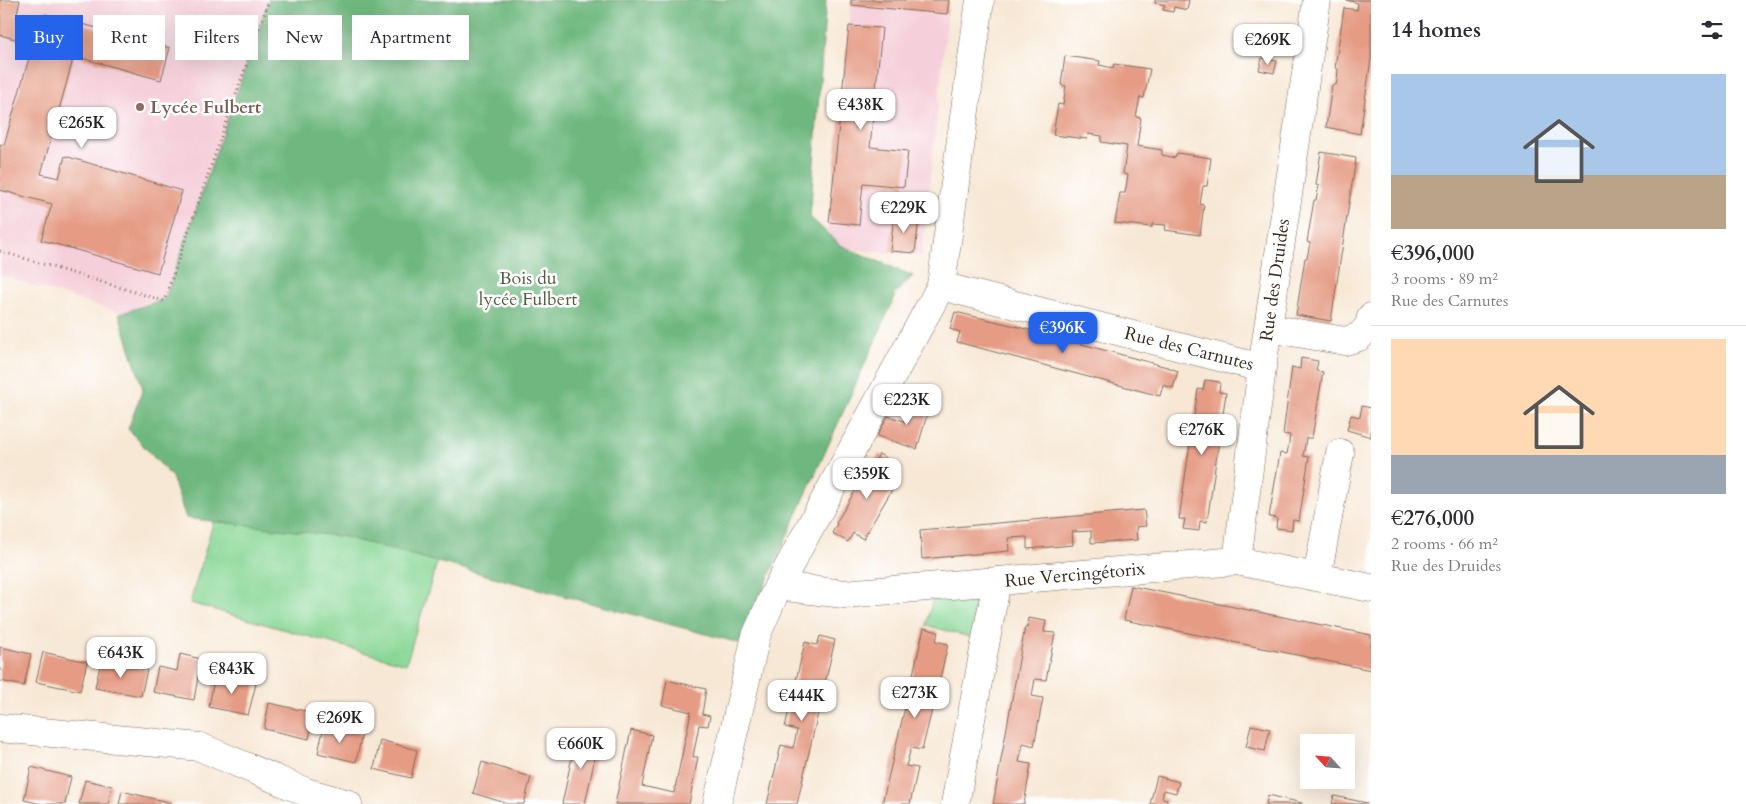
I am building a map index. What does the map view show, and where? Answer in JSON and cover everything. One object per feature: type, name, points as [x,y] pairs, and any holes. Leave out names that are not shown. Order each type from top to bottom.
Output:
[{"type":"street","points":[[717,804],[756,636],[778,586],[941,286],[980,0]]},
{"type":"street","name":"Rue des Druides","points":[[1237,561],[1262,368],[1317,0]]},
{"type":"street","name":"Rue des Carnutes","points":[[941,286],[1262,368]]},
{"type":"street","points":[[1268,328],[1345,341],[1359,338],[1369,326],[1371,317]]},
{"type":"street","points":[[1317,577],[1340,453]]},
{"type":"street","name":"Rue Vercingétorix","points":[[778,586],[844,594],[1237,561],[1371,588]]},
{"type":"street","points":[[955,804],[997,581]]},
{"type":"street","points":[[0,728],[200,747],[306,792],[348,804]]},
{"type":"path","points":[[0,251],[164,301],[269,0]]},
{"type":"shaded area","name":"Lycée Fulbert","points":[[0,0],[315,0],[308,15],[268,15],[268,60],[288,60],[169,328],[0,275]]},
{"type":"shaded area","points":[[851,0],[949,0],[922,256],[826,247]]},
{"type":"green space","name":"Bois du lycée Fulbert","points":[[269,0],[826,0],[810,217],[840,245],[913,276],[893,295],[895,297],[739,643],[345,537],[186,518],[172,477],[128,429],[143,389],[119,314],[165,299],[248,60],[258,60],[258,32]]},
{"type":"green space","points":[[221,495],[440,553],[406,664],[190,603]]},
{"type":"green space","points":[[968,597],[978,604],[973,638],[926,625],[933,599]]},
{"type":"building","points":[[0,0],[20,0],[17,15],[15,15],[15,39],[0,35]]},
{"type":"building","points":[[851,0],[949,0],[947,14],[851,5]]},
{"type":"building","points":[[1155,0],[1189,0],[1187,10],[1174,7],[1173,12],[1163,10],[1165,5],[1155,3]]},
{"type":"building","points":[[1346,0],[1371,0],[1371,59],[1360,134],[1326,127],[1332,85],[1336,85],[1337,81],[1338,69],[1335,68],[1344,8],[1357,10],[1358,3]]},
{"type":"building","points":[[83,24],[93,27],[93,60],[165,60],[165,47],[170,48],[161,80],[83,58]]},
{"type":"building","points":[[849,26],[882,28],[870,147],[908,151],[904,187],[863,183],[859,225],[829,222]]},
{"type":"building","points":[[1065,56],[1100,61],[1099,65],[1113,68],[1114,64],[1150,69],[1144,98],[1140,97],[1136,117],[1141,118],[1137,146],[1162,150],[1162,155],[1175,158],[1177,153],[1211,158],[1207,186],[1203,186],[1200,204],[1204,205],[1200,235],[1165,230],[1166,225],[1152,224],[1152,227],[1115,223],[1120,193],[1125,193],[1128,175],[1123,174],[1127,146],[1101,142],[1102,136],[1088,134],[1087,139],[1053,135],[1058,104],[1063,105],[1066,86],[1061,85]]},
{"type":"building","points":[[1262,58],[1277,61],[1274,73],[1259,70]]},
{"type":"building","points":[[28,60],[73,60],[41,174],[59,178],[65,156],[182,191],[158,273],[41,240],[52,204],[0,190],[0,144],[4,145]]},
{"type":"building","points":[[1321,152],[1356,158],[1331,321],[1296,315],[1305,258],[1307,258],[1310,243],[1307,242],[1314,200],[1316,200],[1319,186],[1316,185]]},
{"type":"building","points":[[894,215],[919,218],[915,253],[890,251]]},
{"type":"building","points":[[955,312],[1167,367],[1178,371],[1173,388],[1163,385],[1160,396],[957,342],[960,332],[950,329]]},
{"type":"building","points":[[1301,358],[1318,361],[1316,371],[1323,372],[1312,438],[1306,438],[1303,456],[1309,457],[1299,521],[1293,520],[1292,530],[1276,528],[1277,518],[1269,517],[1280,453],[1287,454],[1289,443],[1290,435],[1283,434],[1292,367],[1300,369]]},
{"type":"building","points":[[1205,380],[1220,382],[1219,392],[1226,393],[1207,522],[1200,521],[1199,531],[1183,529],[1185,519],[1179,519],[1198,389],[1203,390]]},
{"type":"building","points":[[915,399],[930,405],[917,449],[877,436],[888,416],[907,422]]},
{"type":"building","points":[[1362,406],[1371,408],[1371,437],[1347,430],[1351,415],[1360,417]]},
{"type":"building","points":[[879,454],[892,462],[888,470],[899,478],[863,539],[853,533],[848,542],[832,533],[872,462],[874,463]]},
{"type":"building","points":[[1144,510],[1146,526],[1136,527],[1137,540],[1091,543],[1091,531],[1072,532],[1073,545],[1027,549],[1027,537],[1008,538],[1009,551],[922,559],[920,530]]},
{"type":"building","points":[[1131,586],[1371,635],[1371,670],[1124,620]]},
{"type":"building","points":[[1028,618],[1046,621],[1044,632],[1055,633],[1046,680],[1035,679],[1032,696],[1043,698],[1034,746],[1023,743],[1019,762],[1031,764],[1024,804],[993,804],[1025,627],[1027,628]]},
{"type":"building","points":[[924,628],[938,632],[936,641],[948,644],[938,687],[926,685],[922,703],[933,706],[922,750],[911,748],[906,766],[918,768],[910,804],[882,804]]},
{"type":"building","points":[[820,636],[835,640],[797,804],[767,804],[781,745],[793,748],[795,740],[797,730],[785,727],[805,642],[817,645]]},
{"type":"building","points":[[0,647],[31,654],[24,686],[0,681]]},
{"type":"building","points":[[43,652],[87,662],[80,691],[36,682]]},
{"type":"building","points":[[180,654],[201,659],[194,700],[153,692],[158,667],[177,671]]},
{"type":"building","points":[[101,661],[147,670],[141,696],[95,688]]},
{"type":"building","points":[[215,675],[256,684],[248,715],[209,707]]},
{"type":"building","points":[[667,680],[706,689],[702,714],[710,716],[708,726],[699,725],[693,757],[698,757],[689,804],[615,804],[631,730],[652,735],[642,786],[674,793],[691,712],[662,705]]},
{"type":"building","points":[[269,703],[314,713],[309,739],[264,729]]},
{"type":"building","points":[[1251,725],[1270,729],[1265,751],[1246,747]]},
{"type":"building","points":[[324,726],[362,734],[356,762],[318,753]]},
{"type":"building","points":[[577,733],[599,739],[585,804],[562,804]]},
{"type":"building","points":[[380,740],[417,750],[411,778],[374,769]]},
{"type":"building","points":[[482,762],[531,777],[524,804],[509,804],[473,793]]},
{"type":"building","points":[[31,767],[71,777],[65,804],[42,804],[24,800]]},
{"type":"building","points":[[1157,776],[1179,782],[1176,793],[1164,790],[1162,798],[1167,799],[1166,804],[1150,804]]},
{"type":"building","points":[[85,780],[112,786],[108,804],[79,804]]},
{"type":"building","points":[[122,791],[172,803],[119,804]]},
{"type":"building","points":[[1268,795],[1302,803],[1302,804],[1266,804]]},
{"type":"building","points":[[1334,796],[1367,803],[1367,804],[1332,804]]},
{"type":"place","name":"Lycée Fulbert","points":[[140,107]]}]
